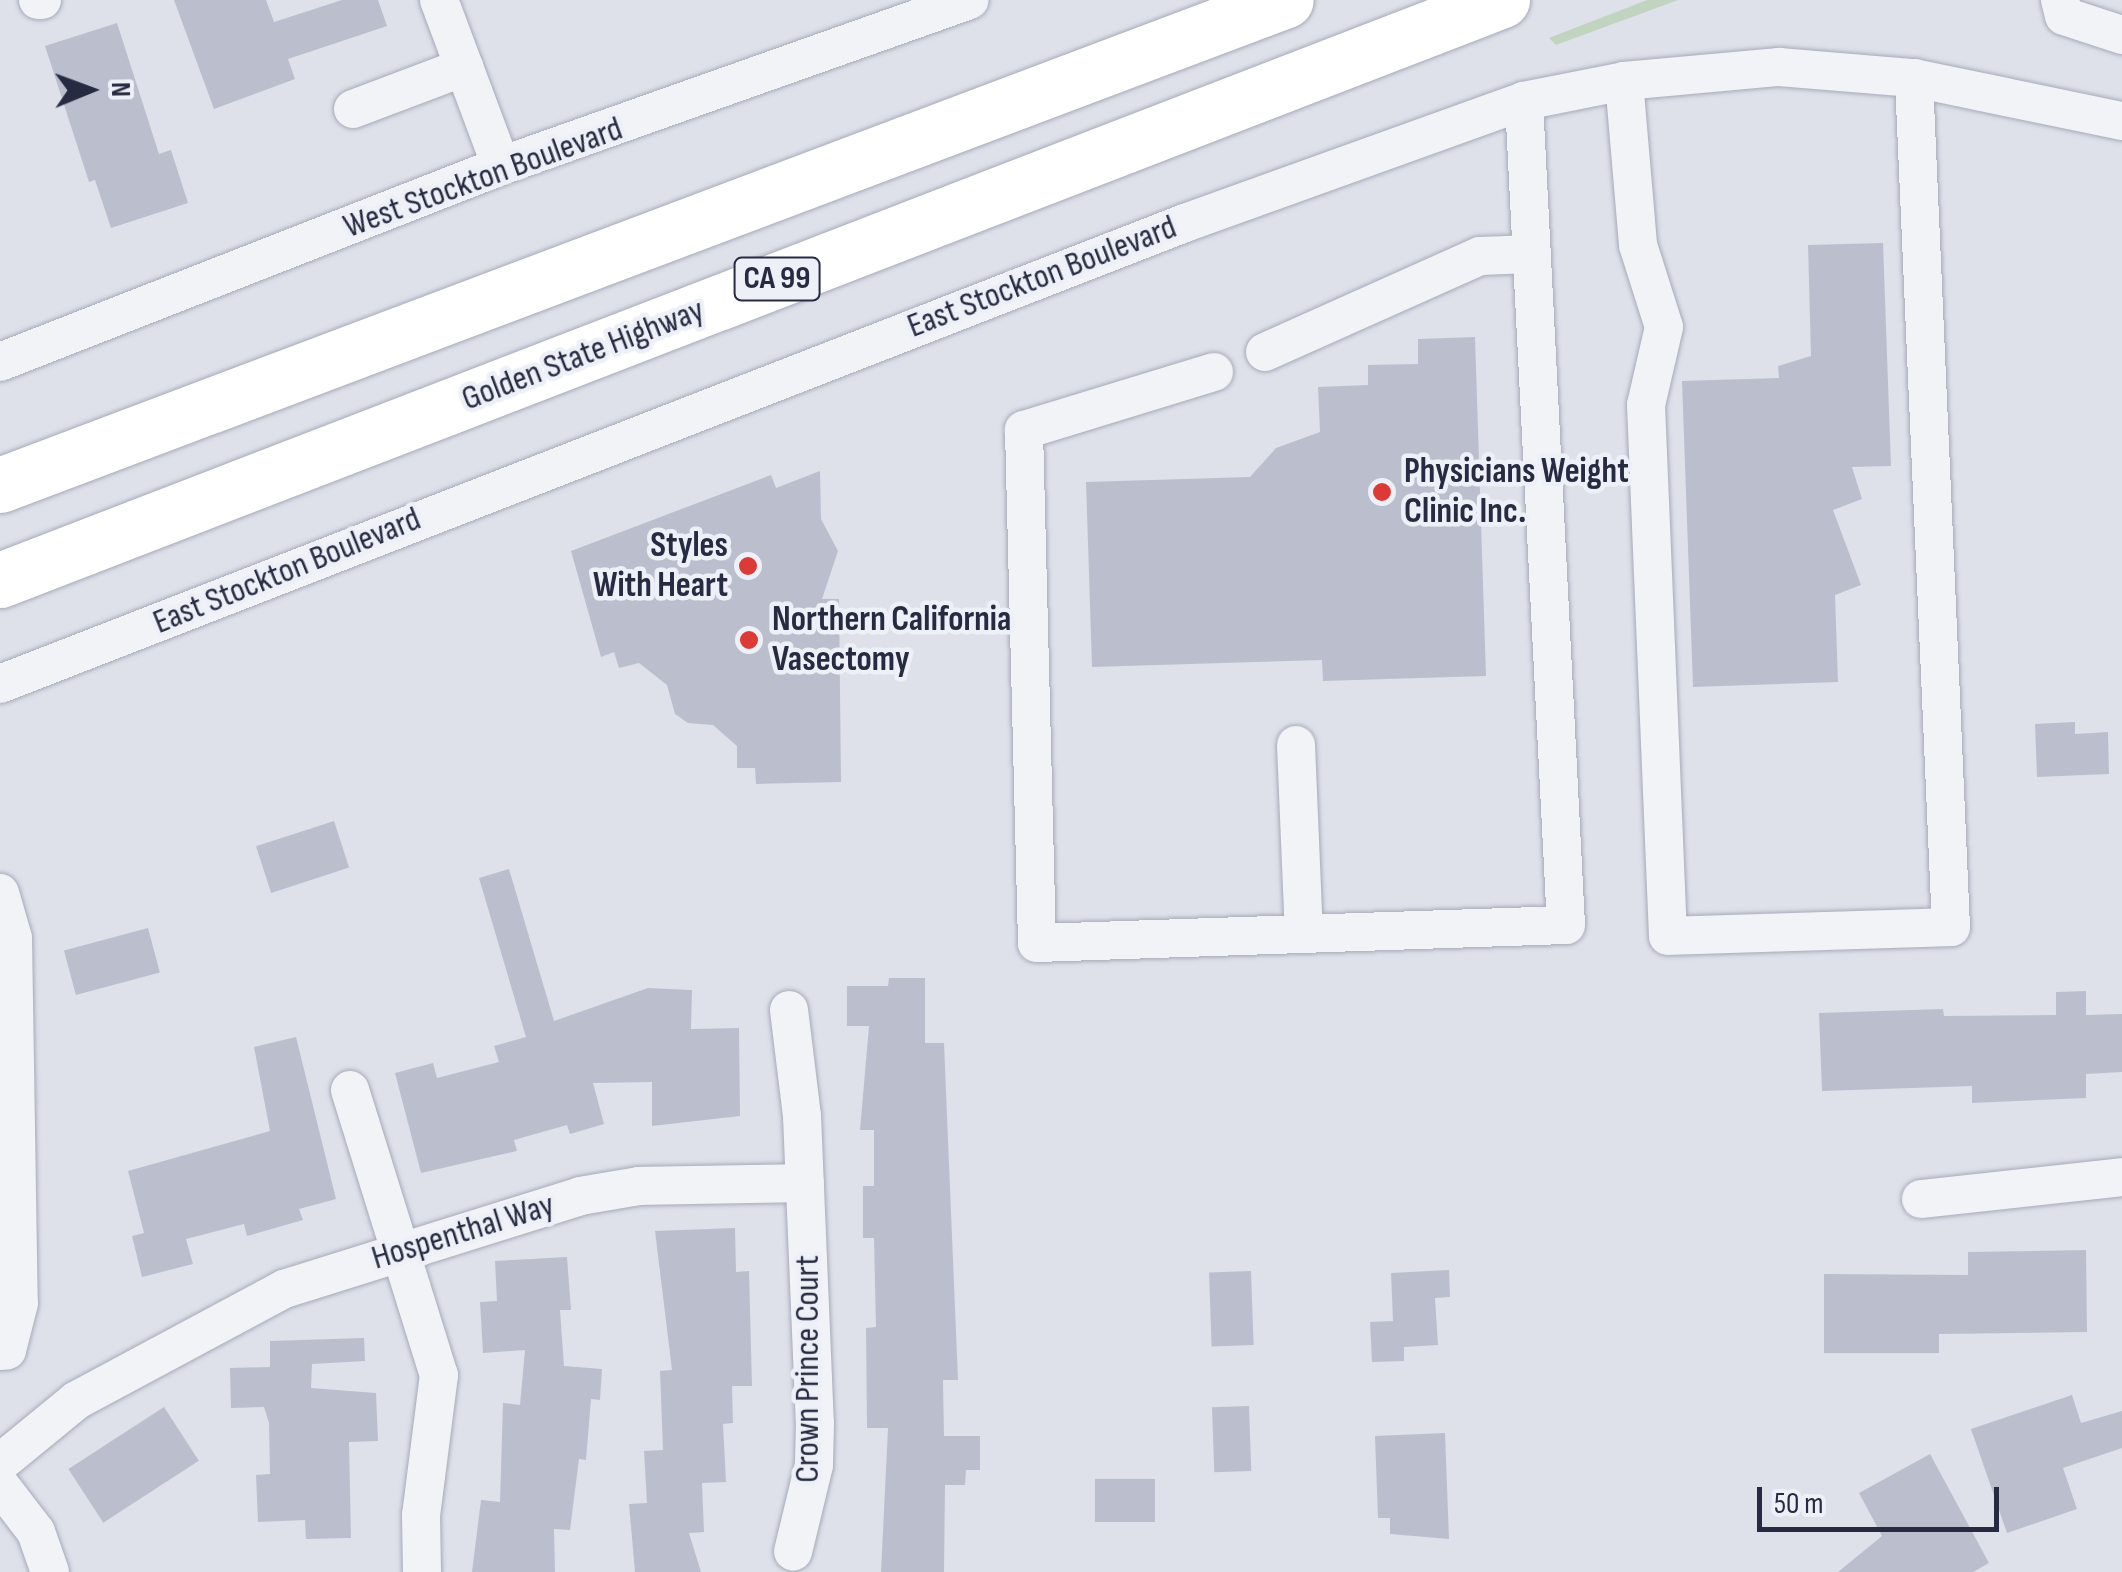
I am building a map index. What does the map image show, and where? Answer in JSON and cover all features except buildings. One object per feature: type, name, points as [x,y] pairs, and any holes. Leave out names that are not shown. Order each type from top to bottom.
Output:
[{"type":"highway","name":"CA 99","points":[[0,485],[1286,0]]},
{"type":"highway","name":"Golden State Highway","points":[[0,580],[1502,0]]},
{"type":"street","points":[[440,0],[501,166]]},
{"type":"street","name":"West Stockton Boulevard","points":[[0,362],[501,166],[922,9],[968,0]]},
{"type":"street","points":[[2060,0],[2064,16],[2122,35]]},
{"type":"street","points":[[353,109],[464,67]]},
{"type":"street","name":"East Stockton Boulevard","points":[[0,684],[1186,222],[1524,102],[1624,81],[1779,68],[1914,78],[2122,121]]},
{"type":"street","points":[[1624,81],[1638,245],[1664,327],[1646,404],[1668,936],[1950,927],[1914,78]]},
{"type":"street","points":[[1214,372],[1024,430],[1037,943],[1566,925],[1524,102]]},
{"type":"street","points":[[1265,352],[1480,256],[1532,254]]},
{"type":"street","points":[[1296,745],[1304,934]]},
{"type":"street","points":[[0,894],[12,938],[20,1302],[7,1350],[0,1351]]},
{"type":"street","points":[[789,1010],[805,1184]]},
{"type":"street","points":[[350,1090],[439,1375],[421,1515],[422,1572]]},
{"type":"street","points":[[1922,1199],[2122,1177]]},
{"type":"street","name":"Hospenthal Way","points":[[0,1463],[76,1400],[210,1325],[284,1289],[403,1250],[624,1189],[805,1184]]},
{"type":"street","name":"Crown Prince Court","points":[[793,1552],[814,1465],[805,1184]]},
{"type":"street","points":[[0,1485],[36,1532],[50,1572]]},
{"type":"green space","points":[[1647,0],[1678,0],[1556,45],[1549,38]]},
{"type":"place","name":"Physicians Weight Clinic Inc.","points":[[1382,492]]},
{"type":"place","name":"Styles With Heart","points":[[748,566]]},
{"type":"place","name":"Northern California Vasectomy","points":[[749,640]]}]
